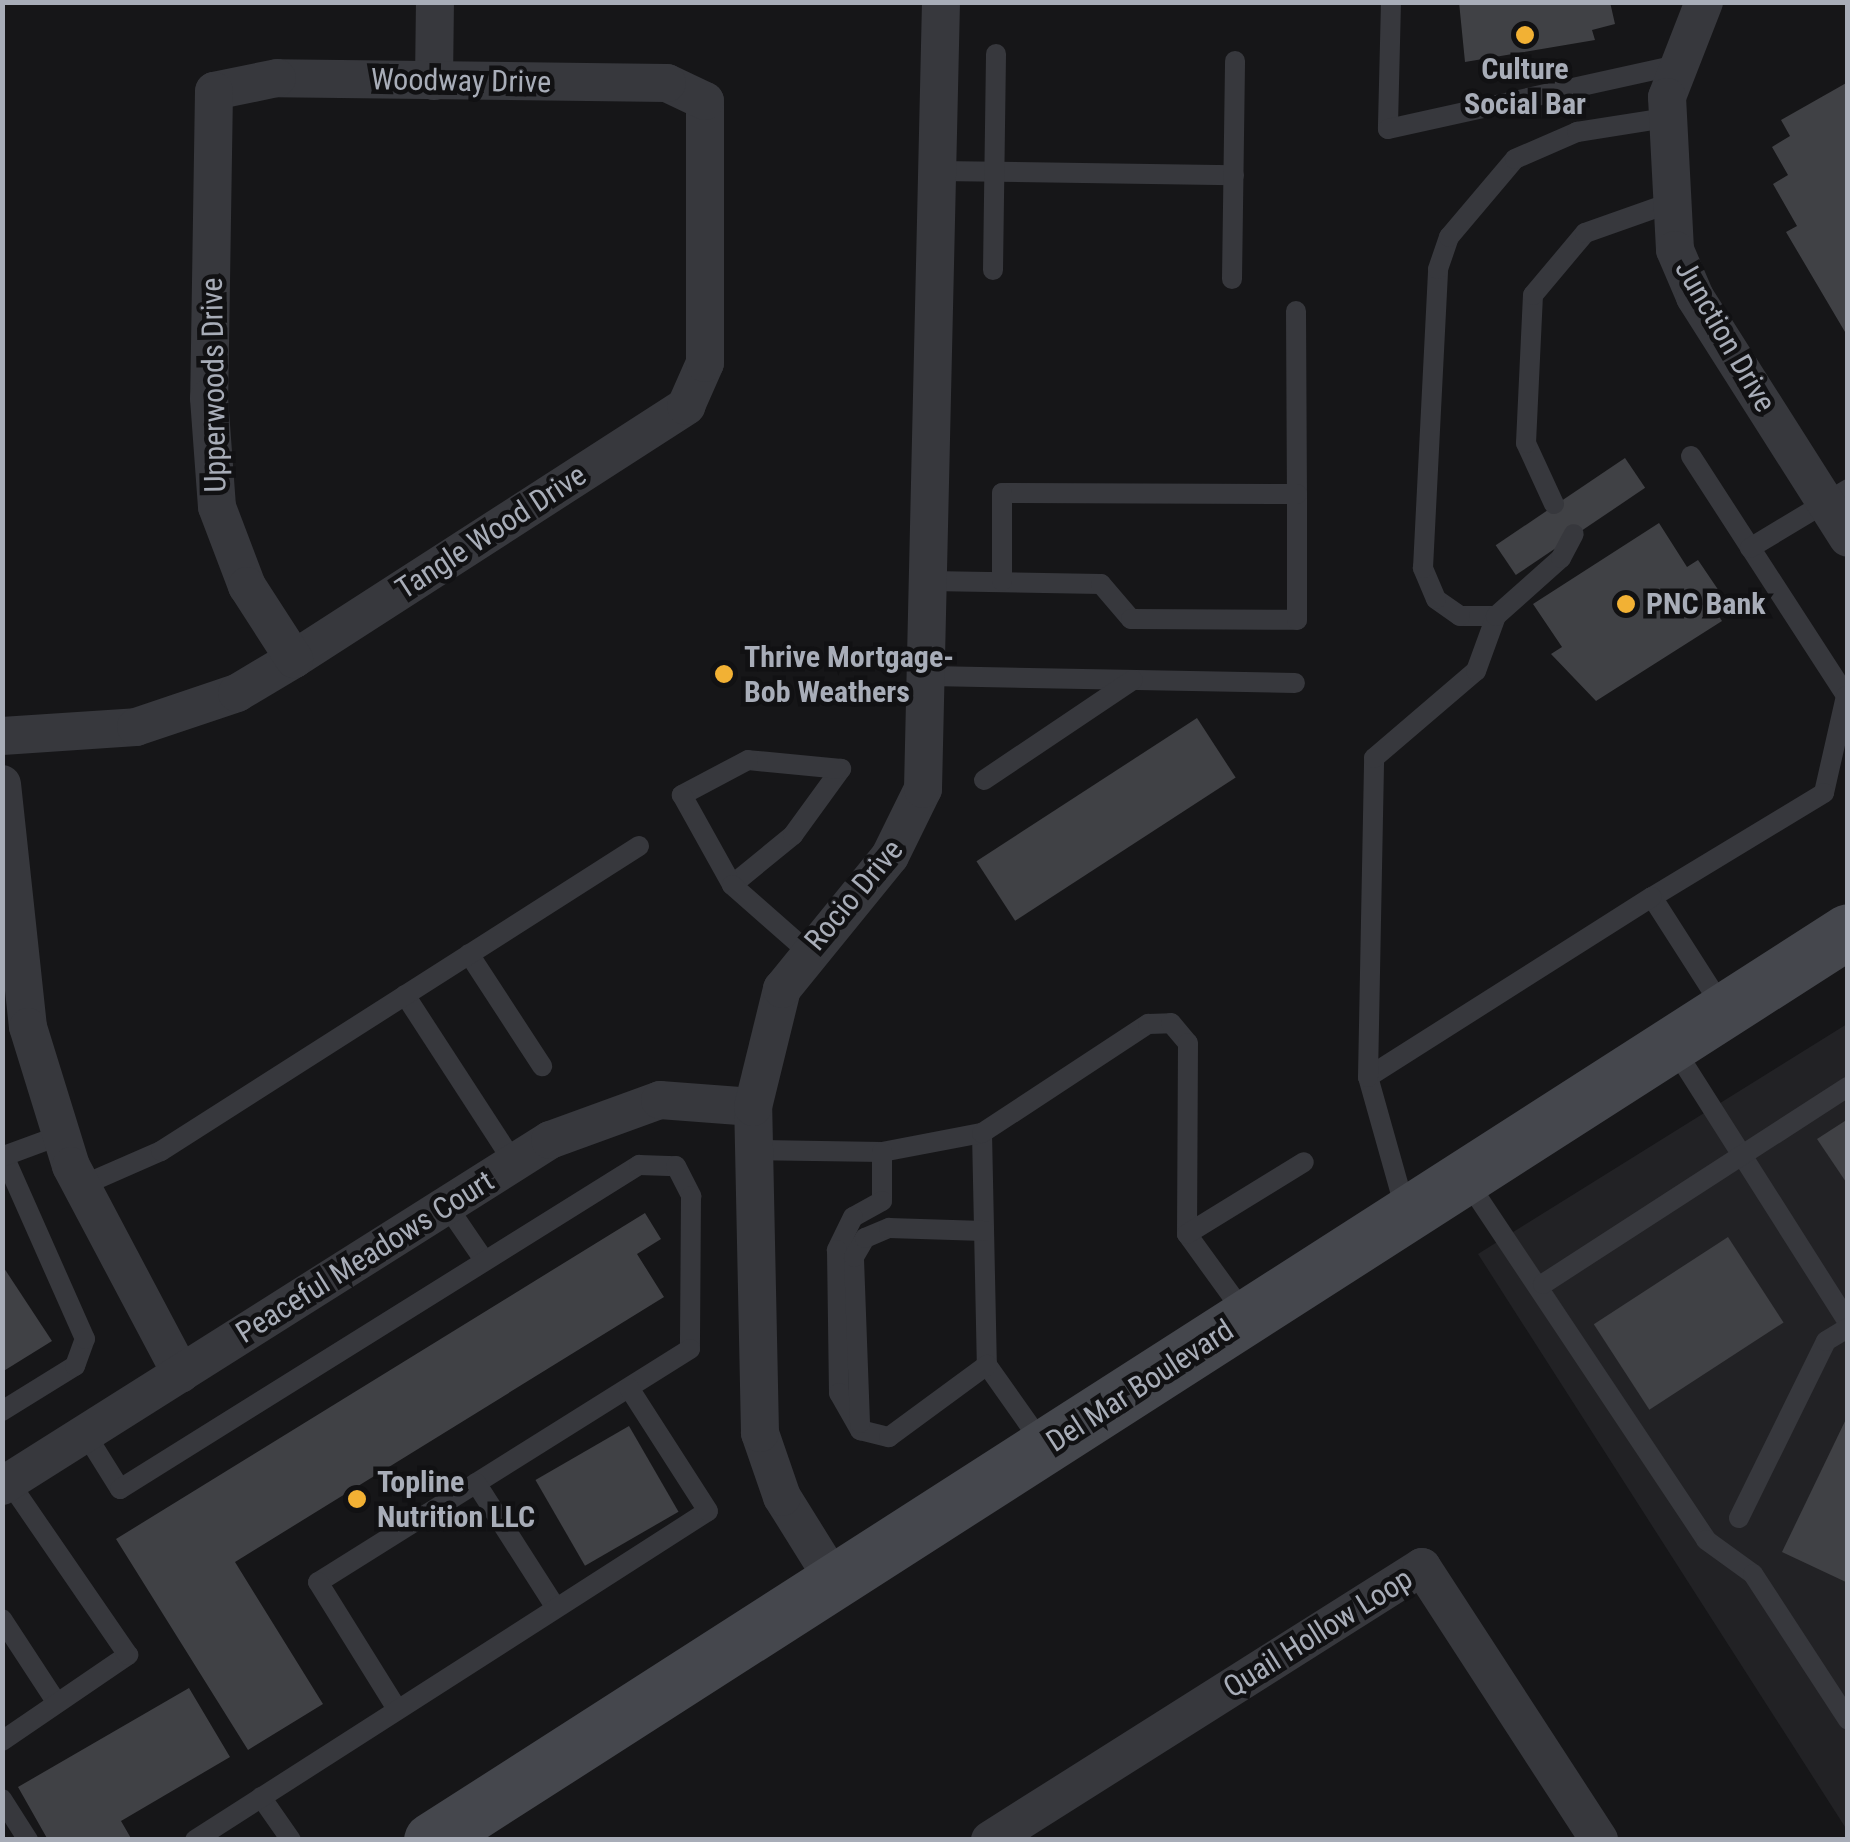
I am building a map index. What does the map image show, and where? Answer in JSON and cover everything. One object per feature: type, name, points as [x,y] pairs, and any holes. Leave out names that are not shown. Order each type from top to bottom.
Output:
[{"type":"main road","name":"Del Mar Boulevard","points":[[432,1840],[1848,931]]},
{"type":"street","points":[[434,81],[436,2]]},
{"type":"street","name":"Rocio Drive","points":[[835,1582],[782,1497],[760,1433],[754,1107],[767,1027],[806,950],[913,823],[930,676],[940,2]]},
{"type":"street","name":"Junction Drive","points":[[1704,2],[1677,65],[1665,118],[1666,204],[1695,298],[1836,494],[1848,538]]},
{"type":"street","name":"Woodway Drive","points":[[214,91],[277,78],[667,83],[705,101]]},
{"type":"street","name":"Upperwoods Drive","points":[[214,91],[209,398],[217,507],[247,586],[294,659]]},
{"type":"street","name":"Tangle Wood Drive","points":[[2,736],[173,718],[294,659],[698,390],[705,101]]},
{"type":"street","points":[[2,784],[28,1028],[81,1186],[181,1374]]},
{"type":"street","name":"Peaceful Meadows Court","points":[[6,1484],[514,1162],[660,1100],[754,1107]]},
{"type":"street","name":"Quail Hollow Loop","points":[[990,1840],[1422,1567],[1598,1840]]},
{"type":"lane","points":[[1391,2],[1388,128],[1677,65]]},
{"type":"lane","points":[[993,270],[996,54]]},
{"type":"lane","points":[[1232,279],[1236,60]]},
{"type":"lane","points":[[1496,616],[1460,616],[1436,599],[1423,568],[1444,253],[1476,196],[1515,158],[1577,132],[1665,118]]},
{"type":"lane","points":[[938,171],[1234,176]]},
{"type":"lane","points":[[1554,504],[1526,443],[1533,295],[1585,233],[1666,204]]},
{"type":"lane","points":[[930,581],[1101,584],[1131,619],[1297,620],[1296,311]]},
{"type":"lane","points":[[1368,1077],[1824,793],[1846,696],[1691,456]]},
{"type":"lane","points":[[1002,581],[1002,493],[1297,494]]},
{"type":"lane","points":[[1750,548],[1836,494]]},
{"type":"lane","points":[[1407,1214],[1368,1077],[1374,758],[1476,670],[1496,616],[1561,558],[1574,534]]},
{"type":"lane","points":[[930,676],[1295,683]]},
{"type":"lane","points":[[984,780],[1133,680]]},
{"type":"lane","points":[[732,885],[794,835],[841,770],[748,760],[682,795],[732,885],[806,950]]},
{"type":"lane","points":[[81,1186],[161,1151],[639,846]]},
{"type":"lane","points":[[1652,897],[1724,1009]]},
{"type":"lane","points":[[469,954],[542,1066]]},
{"type":"lane","points":[[405,995],[514,1162]]},
{"type":"lane","points":[[754,1150],[882,1152],[982,1133],[1148,1024],[1171,1023],[1188,1043],[1187,1234],[1247,1316]]},
{"type":"lane","points":[[1671,1043],[1848,1325],[1826,1341],[1739,1518]]},
{"type":"lane","points":[[1543,1284],[1848,1086]]},
{"type":"lane","points":[[982,1133],[986,1365],[1045,1447]]},
{"type":"lane","points":[[2,1411],[75,1366],[85,1339],[4,1156],[61,1135]]},
{"type":"lane","points":[[882,1152],[882,1202],[853,1218],[837,1250],[840,1393],[860,1430],[889,1437],[986,1365]]},
{"type":"lane","points":[[1187,1234],[1304,1162]]},
{"type":"lane","points":[[85,1433],[120,1488],[639,1165],[676,1166],[691,1196],[690,1349],[318,1582],[397,1708]]},
{"type":"lane","points":[[1464,1177],[1543,1284],[1706,1540],[1752,1574],[1848,1720]]},
{"type":"lane","points":[[447,1206],[484,1260]]},
{"type":"lane","points":[[860,1430],[854,1256],[864,1238],[890,1228],[984,1231]]},
{"type":"lane","points":[[195,1840],[708,1511],[629,1388]]},
{"type":"lane","points":[[476,1483],[556,1608]]},
{"type":"lane","points":[[2,1741],[128,1655],[6,1484]]},
{"type":"lane","points":[[2,1619],[57,1702]]},
{"type":"lane","points":[[260,1797],[291,1840]]},
{"type":"lane","points":[[2,1799],[28,1840]]},
{"type":"shaded area","points":[[1847,1024],[1847,1830],[1478,1254]]},
{"type":"building","name":"Culture Social Bar","points":[[1459,2],[1610,2],[1615,24],[1592,30],[1595,40],[1465,62]]},
{"type":"building","points":[[1848,82],[1848,337],[1786,232],[1797,226],[1773,184],[1788,175],[1772,147],[1790,136],[1781,120]]},
{"type":"building","points":[[1625,458],[1645,488],[1516,575],[1496,545]]},
{"type":"building","points":[[1659,523],[1687,567],[1698,560],[1719,591],[1707,598],[1722,621],[1596,701],[1551,654],[1562,647],[1533,604]]},
{"type":"building","points":[[1197,718],[1236,778],[1015,921],[976,861]]},
{"type":"building","points":[[1848,1119],[1848,1185],[1817,1139]]},
{"type":"building","points":[[645,1213],[661,1239],[637,1254],[664,1297],[235,1562],[323,1704],[248,1750],[116,1539]]},
{"type":"building","points":[[1728,1237],[1784,1323],[1649,1410],[1594,1324]]},
{"type":"building","points":[[2,1265],[52,1341],[2,1372]]},
{"type":"building","points":[[1848,1415],[1848,1583],[1782,1552]]},
{"type":"building","points":[[629,1426],[678,1512],[585,1566],[535,1480]]},
{"type":"building","points":[[189,1688],[230,1757],[121,1821],[132,1840],[48,1840],[18,1787]]},
{"type":"place","name":"Culture Social Bar","points":[[1525,35]]},
{"type":"place","name":"PNC Bank","points":[[1626,604]]},
{"type":"place","name":"Thrive Mortgage- Bob Weathers","points":[[724,674]]},
{"type":"place","name":"Topline Nutrition LLC","points":[[357,1499]]}]
